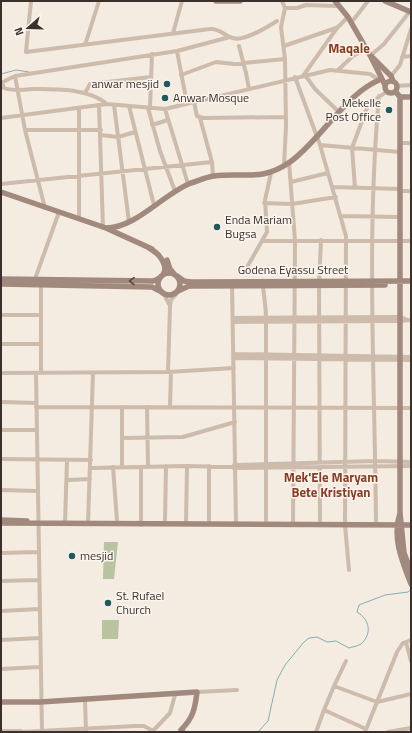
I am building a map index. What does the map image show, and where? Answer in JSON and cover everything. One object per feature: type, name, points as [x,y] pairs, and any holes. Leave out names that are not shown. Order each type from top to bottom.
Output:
[{"type":"street","points":[[31,1],[26,52],[214,29],[230,37],[238,39],[252,35],[277,21]]},
{"type":"street","points":[[85,45],[99,1]]},
{"type":"street","points":[[173,33],[182,1]]},
{"type":"street","points":[[216,1],[240,1]]},
{"type":"street","points":[[282,1],[285,8],[281,27],[285,59],[284,80],[286,117],[284,166]]},
{"type":"street","points":[[351,23],[368,1]]},
{"type":"street","points":[[385,1],[411,10]]},
{"type":"street","points":[[394,1],[411,10]]},
{"type":"street","points":[[285,8],[336,3],[348,17],[371,56],[394,81],[398,94],[400,143],[400,513],[398,549],[411,584]]},
{"type":"street","points":[[371,56],[384,44],[411,10]]},
{"type":"street","points":[[304,75],[337,28],[348,17]]},
{"type":"street","points":[[284,46],[337,28]]},
{"type":"street","points":[[394,81],[411,29]]},
{"type":"street","points":[[107,104],[95,96],[86,93],[53,89],[17,90],[4,88],[2,83],[15,76],[177,51],[230,37]]},
{"type":"street","points":[[239,46],[249,89]]},
{"type":"street","points":[[338,70],[353,56],[366,49]]},
{"type":"street","points":[[177,51],[187,104]]},
{"type":"street","points":[[152,54],[149,108],[152,125],[175,191]]},
{"type":"street","points":[[371,56],[386,92]]},
{"type":"street","points":[[402,57],[411,56]]},
{"type":"street","points":[[181,75],[211,63],[234,64],[285,59]]},
{"type":"street","points":[[1,118],[79,109],[107,104],[165,109],[330,70],[370,74],[382,81]]},
{"type":"street","points":[[304,75],[315,89],[340,113]]},
{"type":"street","points":[[15,76],[25,130],[39,179],[45,208]]},
{"type":"street","points":[[86,93],[90,84],[151,77]]},
{"type":"street","points":[[296,77],[333,187],[346,240],[345,523],[349,570]]},
{"type":"street","points":[[104,228],[128,223],[175,191],[188,184],[213,176],[258,176],[271,173],[284,166],[317,137],[362,91],[382,81],[394,81],[411,85]]},
{"type":"street","points":[[355,188],[352,148],[368,105],[386,92],[411,97]]},
{"type":"street","points":[[376,523],[371,241],[374,150],[379,96]]},
{"type":"street","points":[[194,102],[212,162],[213,176]]},
{"type":"street","points":[[99,105],[104,228]]},
{"type":"street","points":[[114,105],[128,223],[125,231],[127,238]]},
{"type":"street","points":[[129,106],[154,205]]},
{"type":"street","points":[[79,109],[79,219]]},
{"type":"street","points":[[165,109],[184,166],[188,184]]},
{"type":"street","points":[[200,118],[286,117]]},
{"type":"street","points":[[152,125],[168,120]]},
{"type":"street","points":[[25,130],[101,130]]},
{"type":"street","points":[[101,136],[118,137],[135,132]]},
{"type":"street","points":[[400,143],[411,143]]},
{"type":"street","points":[[320,145],[400,152]]},
{"type":"street","points":[[1,184],[212,162]]},
{"type":"street","points":[[289,162],[295,241],[293,523]]},
{"type":"street","points":[[246,268],[267,232],[264,203],[271,173]]},
{"type":"street","points":[[291,182],[328,173]]},
{"type":"street","points":[[333,187],[411,191]]},
{"type":"street","points":[[1,192],[104,228],[164,255],[170,269],[176,275],[181,284],[178,292],[171,300],[170,306],[170,407]]},
{"type":"street","points":[[264,203],[292,204],[336,197]]},
{"type":"street","points":[[35,279],[59,212]]},
{"type":"street","points":[[341,216],[400,217]]},
{"type":"street","points":[[320,521],[319,283],[321,240]]},
{"type":"street","points":[[263,241],[411,241]]},
{"type":"street","points":[[149,248],[161,256],[164,262],[164,271],[158,284],[170,306]]},
{"type":"street","points":[[1,284],[150,281],[166,273],[176,275]]},
{"type":"street","name":"Godena Eyassu Street","points":[[176,275],[189,281],[232,284],[263,286],[294,283]]},
{"type":"street","points":[[1,279],[35,279],[152,287],[170,296],[178,292]]},
{"type":"street","name":"Godena Eyassu Street","points":[[400,283],[411,281]]},
{"type":"street","points":[[41,284],[41,344],[36,405],[36,430],[40,702],[42,731]]},
{"type":"street","points":[[232,284],[236,523]]},
{"type":"street","name":"Godena Eyassu Street","points":[[178,292],[189,286],[232,284],[411,284]]},
{"type":"street","points":[[263,286],[266,300],[267,522]]},
{"type":"street","points":[[1,315],[41,315]]},
{"type":"street","points":[[233,320],[409,320]]},
{"type":"street","points":[[1,344],[41,344]]},
{"type":"street","points":[[233,356],[346,358],[411,357]]},
{"type":"street","points":[[400,358],[411,360]]},
{"type":"street","points":[[1,373],[170,372],[234,368]]},
{"type":"street","points":[[88,523],[92,460],[92,407],[94,373]]},
{"type":"street","points":[[1,402],[92,407],[411,408]]},
{"type":"street","points":[[122,407],[122,466]]},
{"type":"street","points":[[147,407],[148,466]]},
{"type":"street","points":[[122,438],[183,437],[235,422]]},
{"type":"street","points":[[1,430],[36,430]]},
{"type":"street","points":[[1,459],[92,460]]},
{"type":"street","points":[[65,523],[68,480],[67,460]]},
{"type":"street","points":[[345,465],[376,461],[411,466]]},
{"type":"street","points":[[91,468],[122,466],[234,467],[320,465],[376,467],[411,462]]},
{"type":"street","points":[[165,521],[166,466]]},
{"type":"street","points":[[186,523],[187,466]]},
{"type":"street","points":[[209,466],[209,521]]},
{"type":"street","points":[[113,467],[117,521]]},
{"type":"street","points":[[141,467],[141,523]]},
{"type":"street","points":[[68,480],[90,479]]},
{"type":"street","points":[[1,490],[37,491]]},
{"type":"street","points":[[1,520],[38,523]]},
{"type":"street","points":[[88,523],[117,521],[141,523],[165,521],[186,523],[209,521],[236,523]]},
{"type":"street","points":[[293,523],[320,521],[345,523]]},
{"type":"street","points":[[399,523],[411,521]]},
{"type":"street","points":[[1,523],[267,522],[411,524]]},
{"type":"street","points":[[399,523],[404,553],[411,571]]},
{"type":"street","points":[[1,553],[38,552]]},
{"type":"street","points":[[1,581],[38,580]]},
{"type":"street","points":[[1,610],[39,609]]},
{"type":"street","points":[[1,640],[39,638]]},
{"type":"street","points":[[324,710],[366,730],[397,652],[403,643],[409,641],[411,661]]},
{"type":"street","points":[[316,732],[334,686],[346,661]]},
{"type":"street","points":[[1,668],[40,667]]},
{"type":"street","points":[[334,686],[377,702],[411,694]]},
{"type":"street","points":[[1,702],[40,702],[237,690]]},
{"type":"street","points":[[181,731],[190,721],[197,692]]},
{"type":"street","points":[[1,730],[21,732],[86,730],[110,726],[144,726],[153,731],[170,714],[175,694]]},
{"type":"street","points":[[85,699],[86,730]]},
{"type":"street","points":[[110,726],[110,732]]},
{"type":"street","points":[[388,732],[411,728]]},
{"type":"green space","points":[[104,542],[118,542],[114,579],[103,579]]},
{"type":"green space","points":[[102,620],[119,620],[118,639],[102,639]]},
{"type":"waterway","points":[[1,74],[16,70],[29,72]]},
{"type":"waterway","points":[[258,732],[268,721],[277,680],[285,665],[304,642],[309,638],[317,637],[327,642],[336,641],[349,648],[360,645],[365,640],[368,626],[364,618],[357,612],[359,605],[385,595],[408,592],[411,589]]},
{"type":"place","name":"anwar mesjid","points":[[167,84]]},
{"type":"place","name":"Anwar Mosque","points":[[165,98]]},
{"type":"place","name":"Mekelle Post Office","points":[[389,110]]},
{"type":"place","name":"Enda Mariam Bugsa","points":[[217,227]]},
{"type":"place","name":"mesjid","points":[[72,556]]},
{"type":"place","name":"St. Rufael Church","points":[[108,603]]},
{"type":"district","name":"Maqale","points":[[349,48]]},
{"type":"district","name":"Mek'Ele Maryam Bete Kristiyan","points":[[331,484]]}]
